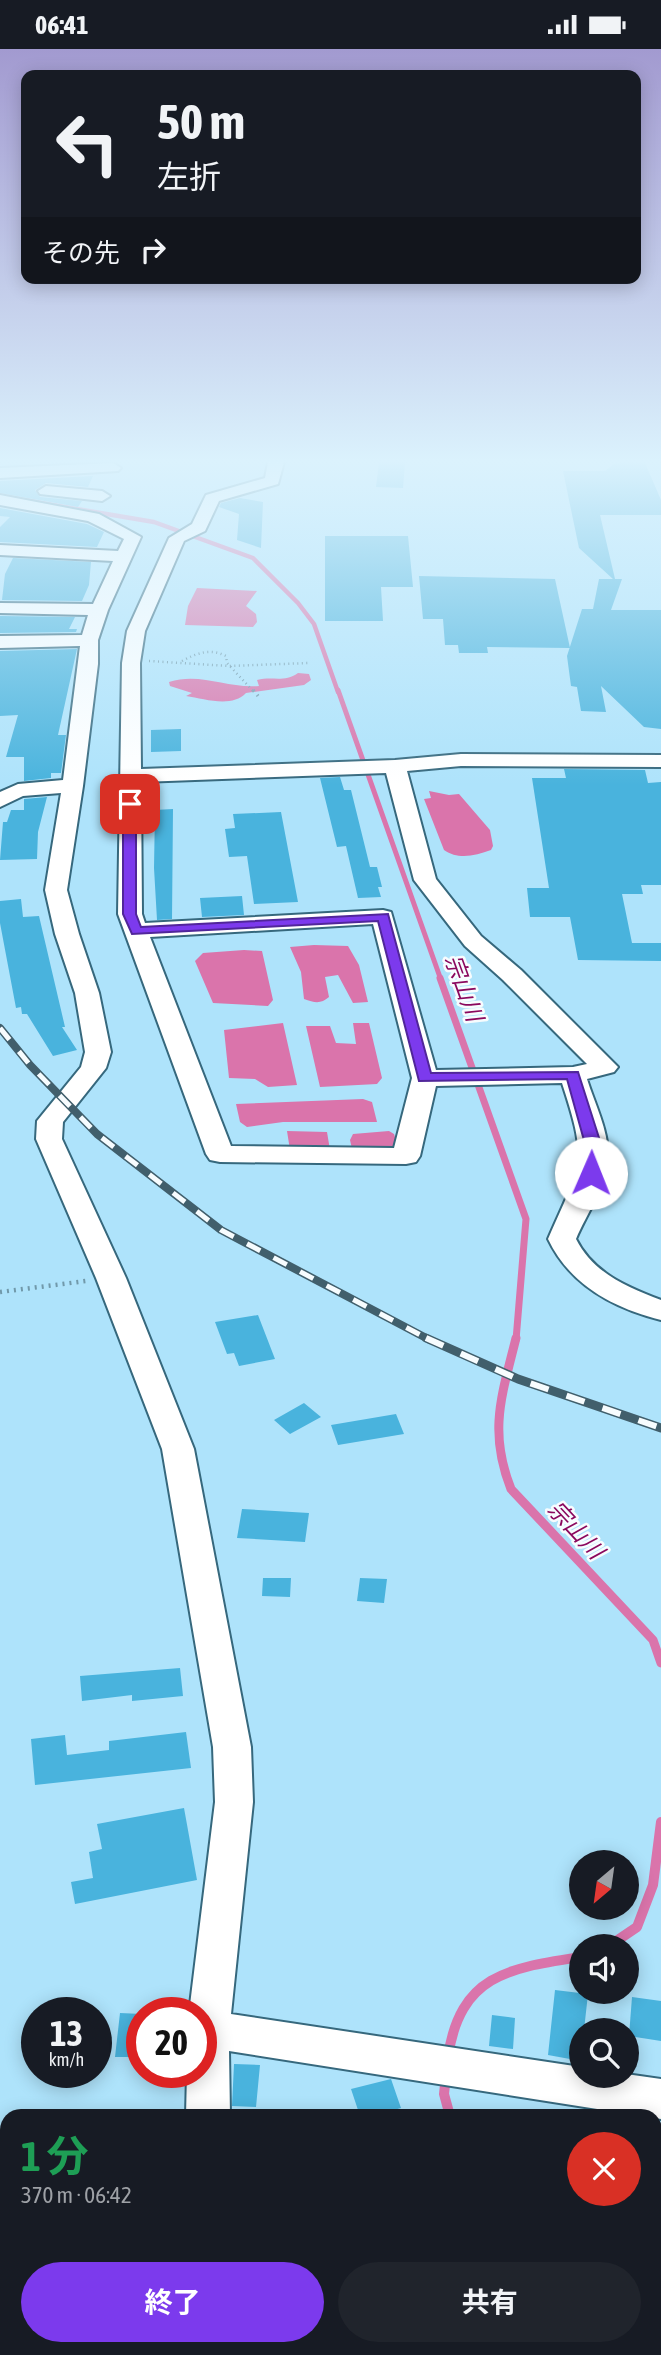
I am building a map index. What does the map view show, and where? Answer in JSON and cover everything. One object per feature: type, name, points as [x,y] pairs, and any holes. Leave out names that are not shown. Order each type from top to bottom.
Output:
[{"type":"street","points":[[118,570],[99,610],[89,641],[89,664],[74,786],[56,890],[67,934],[87,993],[97,1035],[98,1052],[93,1068],[50,1121],[49,1139],[111,1278],[178,1449],[232,1747],[234,1802],[212,1997]]},
{"type":"street","points":[[136,931],[383,917],[425,1078],[406,1156],[220,1154],[136,931],[130,914],[131,663],[136,631],[163,570]]},
{"type":"street","points":[[0,608],[99,610]]},
{"type":"street","points":[[0,642],[89,641]]},
{"type":"street","points":[[130,776],[376,767],[461,760],[661,761]]},
{"type":"street","points":[[376,767],[425,880],[472,941],[512,975],[605,1067],[573,1075],[425,1078]]},
{"type":"street","points":[[0,801],[18,790],[74,786]]},
{"type":"street","points":[[573,1075],[593,1144],[594,1159],[591,1173],[562,1239],[567,1252],[589,1277],[610,1290],[661,1311]]},
{"type":"street","points":[[217,2030],[661,2099]]},
{"type":"street","points":[[208,2088],[208,2109]]},
{"type":"path","points":[[182,661],[203,651],[213,651],[226,656],[229,666],[258,696]]},
{"type":"path","points":[[131,663],[182,661],[229,666],[309,663]]},
{"type":"path","points":[[0,1292],[111,1278]]},
{"type":"shaded area","points":[[197,588],[257,591],[246,606],[256,614],[257,622],[253,627],[185,625],[188,606]]},
{"type":"shaded area","points":[[298,673],[309,674],[311,680],[304,685],[246,693],[240,698],[226,701],[186,696],[192,693],[170,686],[169,682],[192,679],[259,686],[257,680],[283,679]]},
{"type":"shaded area","points":[[429,791],[459,794],[490,830],[493,846],[491,850],[467,856],[444,850],[424,799],[431,798]]},
{"type":"shaded area","points":[[348,946],[359,965],[368,1002],[353,1003],[338,975],[325,977],[329,997],[318,1002],[304,999],[301,972],[290,947]]},
{"type":"shaded area","points":[[262,951],[273,1000],[268,1006],[213,1003],[195,961],[203,953]]},
{"type":"shaded area","points":[[283,1023],[297,1085],[268,1087],[255,1079],[229,1078],[224,1030]]},
{"type":"shaded area","points":[[353,1023],[369,1023],[382,1078],[377,1084],[320,1087],[306,1026],[330,1026],[336,1043],[356,1044]]},
{"type":"shaded area","points":[[363,1099],[372,1102],[377,1122],[283,1122],[247,1127],[240,1122],[236,1104]]},
{"type":"shaded area","points":[[287,1131],[327,1132],[330,1150],[290,1150]]},
{"type":"shaded area","points":[[389,1131],[394,1134],[399,1149],[353,1153],[350,1140],[353,1134]]},
{"type":"building","points":[[7,570],[90,570],[89,585],[82,601],[2,600]]},
{"type":"building","points":[[325,570],[411,570],[413,587],[381,587],[383,621],[325,621]]},
{"type":"building","points":[[603,570],[613,570],[615,579],[622,579],[611,610],[661,610],[661,729],[644,727],[601,686],[606,712],[581,711],[577,687],[571,686],[567,656],[582,609],[593,609],[599,579],[613,579]]},
{"type":"building","points":[[419,576],[555,579],[570,648],[487,647],[488,653],[459,653],[458,645],[445,645],[443,619],[423,619]]},
{"type":"building","points":[[0,616],[75,617],[69,629],[77,629],[76,632],[0,633]]},
{"type":"building","points":[[77,649],[58,735],[66,735],[61,773],[51,773],[51,778],[24,781],[24,757],[6,757],[18,715],[0,716],[0,651]]},
{"type":"building","points":[[181,729],[181,751],[151,752],[151,730]]},
{"type":"building","points":[[564,769],[645,770],[648,783],[661,782],[661,885],[641,885],[643,894],[622,894],[632,943],[661,943],[661,961],[578,960],[570,917],[530,917],[527,888],[549,888],[532,778],[566,778]]},
{"type":"building","points":[[340,777],[344,790],[351,790],[370,867],[377,867],[382,887],[378,887],[381,897],[358,898],[346,846],[337,847],[320,778]]},
{"type":"building","points":[[47,797],[38,832],[37,859],[0,860],[3,822],[7,822],[11,810],[24,810],[24,799]]},
{"type":"building","points":[[173,809],[172,919],[157,920],[155,810]]},
{"type":"building","points":[[281,812],[298,902],[254,904],[247,856],[229,857],[225,829],[235,828],[233,814]]},
{"type":"building","points":[[242,896],[244,915],[202,917],[200,898]]},
{"type":"building","points":[[21,899],[23,917],[39,916],[65,1027],[62,1027],[77,1050],[53,1056],[27,1014],[22,1014],[21,1007],[16,1008],[0,923],[0,901]]},
{"type":"building","points":[[258,1315],[275,1359],[239,1366],[234,1353],[227,1354],[215,1322]]},
{"type":"building","points":[[304,1403],[321,1417],[290,1434],[274,1420]]},
{"type":"building","points":[[396,1414],[404,1434],[338,1445],[331,1425]]},
{"type":"building","points":[[242,1509],[309,1513],[305,1542],[237,1538]]},
{"type":"building","points":[[263,1578],[291,1578],[290,1597],[262,1596]]},
{"type":"building","points":[[360,1578],[387,1579],[384,1603],[357,1601]]},
{"type":"building","points":[[180,1668],[183,1696],[132,1701],[132,1695],[82,1701],[80,1676]]},
{"type":"building","points":[[186,1732],[191,1768],[35,1785],[31,1739],[65,1735],[67,1755],[109,1750],[109,1741]]},
{"type":"building","points":[[184,1808],[197,1880],[75,1904],[71,1882],[93,1878],[89,1852],[102,1849],[97,1824]]},
{"type":"building","points":[[555,1990],[569,1992],[569,2004],[587,2004],[585,2018],[569,2018],[569,2059],[548,2055]]},
{"type":"building","points":[[639,1998],[661,2001],[661,2041],[639,2038],[639,2018],[630,2018],[631,2004],[639,2004]]},
{"type":"building","points":[[120,2013],[126,2013],[126,2057],[115,2057]]},
{"type":"building","points":[[492,2015],[515,2018],[513,2049],[489,2046]]},
{"type":"building","points":[[234,2064],[260,2065],[256,2107],[232,2106]]},
{"type":"building","points":[[391,2079],[401,2108],[358,2109],[351,2089]]},
{"type":"waterway","name":"宗山川","points":[[265,570],[298,603],[314,624],[338,692]]},
{"type":"waterway","name":"宗山川","points":[[338,690],[441,980]]},
{"type":"waterway","name":"宗山川","points":[[440,978],[526,1219],[516,1340]]},
{"type":"waterway","name":"宗山川","points":[[516,1338],[502,1396],[499,1431],[500,1449],[511,1489],[653,1640],[661,1663]]},
{"type":"waterway","name":"宗山川","points":[[627,1934],[637,1927],[653,1885],[661,1822]]},
{"type":"waterway","name":"宗山川","points":[[448,2057],[454,2029],[464,2008],[477,1992],[492,1980],[511,1972],[569,1959]]},
{"type":"waterway","name":"宗山川","points":[[446,2075],[444,2094],[448,2109]]},
{"type":"railway","points":[[0,1028],[30,1065],[97,1134],[221,1230],[427,1339]]},
{"type":"railway","points":[[427,1339],[518,1379],[661,1428]]},
{"type":"route","points":[[130,804],[130,914],[136,931],[383,917],[425,1078],[573,1075],[593,1144],[591,1173]]}]
